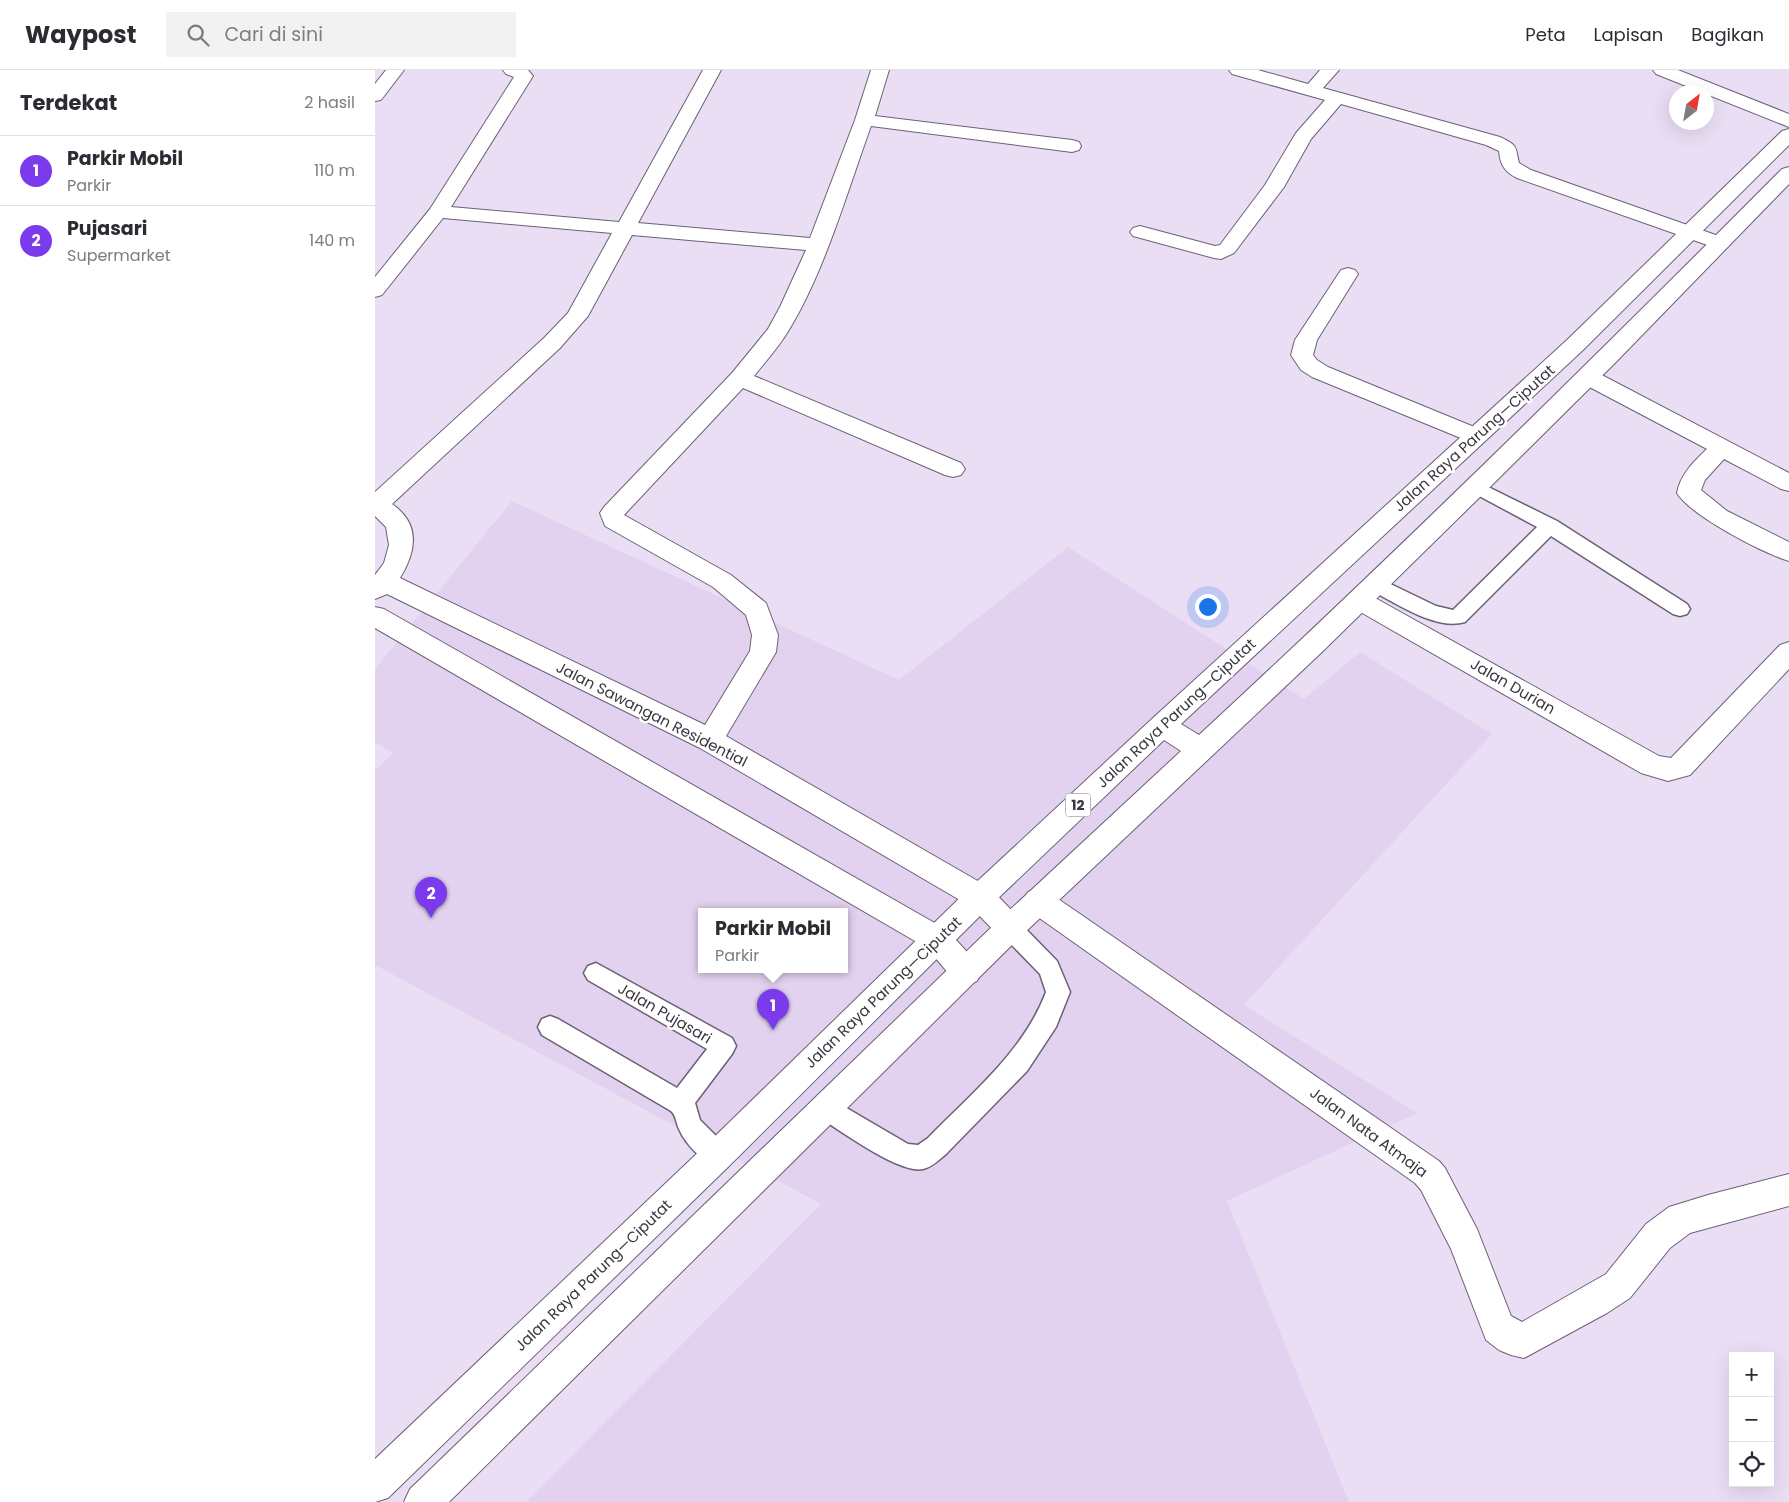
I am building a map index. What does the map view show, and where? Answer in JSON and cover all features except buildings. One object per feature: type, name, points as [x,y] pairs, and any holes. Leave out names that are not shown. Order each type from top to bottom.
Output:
[{"type":"main road","points":[[375,96],[395,70]]},
{"type":"main road","points":[[375,292],[438,212],[525,76],[512,70]]},
{"type":"main road","points":[[380,586],[397,565],[402,547],[400,530],[391,516],[375,505],[552,343],[577,316],[623,229],[712,70]]},
{"type":"main road","points":[[710,740],[763,652],[765,635],[757,610],[722,581],[613,520],[613,513],[740,378],[777,332],[791,307],[818,245],[864,120],[880,70]]},
{"type":"main road","points":[[1238,70],[1502,144],[1507,148],[1507,162],[1510,166],[1524,174],[1720,243]]},
{"type":"main road","points":[[1311,91],[1330,70]]},
{"type":"main road","points":[[1662,70],[1789,122]]},
{"type":"main road","points":[[1140,232],[1214,252],[1221,253],[1227,249],[1274,187],[1303,137],[1336,99]]},
{"type":"main road","points":[[864,120],[1072,146]]},
{"type":"main road","name":"Jalan Raya Parung—Ciputat","points":[[375,1485],[718,1155],[980,897],[1162,725],[1575,345],[1789,135]]},
{"type":"main road","points":[[423,1502],[1010,928],[1201,750],[1476,486],[1588,377],[1789,173]]},
{"type":"main road","points":[[438,212],[818,245]]},
{"type":"main road","points":[[1348,274],[1306,340],[1302,356],[1309,364],[1329,376],[1476,436]]},
{"type":"main road","points":[[1588,377],[1789,483]]},
{"type":"main road","points":[[740,378],[953,469]]},
{"type":"main road","points":[[1722,448],[1709,460],[1692,481],[1689,493],[1719,517],[1789,552]]},
{"type":"main road","name":"Jalan Sawangan Residential","points":[[380,586],[710,740],[980,897],[1010,928]]},
{"type":"main road","name":"Jalan Durian","points":[[1367,592],[1643,760],[1668,770],[1680,767],[1789,652]]},
{"type":"main road","points":[[375,616],[937,939],[966,972]]},
{"type":"main road","points":[[1162,725],[1201,750]]},
{"type":"main road","name":"Jalan Nata Atmaja","points":[[1038,901],[1427,1172],[1433,1179],[1465,1241],[1498,1328],[1511,1338],[1524,1340],[1595,1301],[1618,1286],[1658,1236],[1681,1219],[1789,1190]]},
{"type":"lane","points":[[1476,486],[1550,526],[1681,609]]},
{"type":"lane","points":[[1367,592],[1451,619],[1458,617],[1550,526]]},
{"type":"lane","points":[[826,1108],[905,1156],[922,1157],[937,1146],[1018,1063],[1048,1019],[1057,992],[1049,968],[1010,928]]},
{"type":"lane","name":"Jalan Pujasari","points":[[596,973],[724,1046],[680,1103]]},
{"type":"lane","points":[[550,1027],[680,1103],[687,1109],[689,1124],[718,1155]]},
{"type":"shaded area","points":[[512,501],[899,680],[1068,547],[1304,699],[1360,652],[1492,734],[1244,1005],[1417,1113],[1227,1201],[1349,1502],[526,1502],[821,1204],[375,965],[375,771],[393,753],[375,742],[375,669]]},
{"type":"place","name":"Pujasari","points":[[431,918]]},
{"type":"place","name":"Parkir Mobil","points":[[773,1030]]}]
